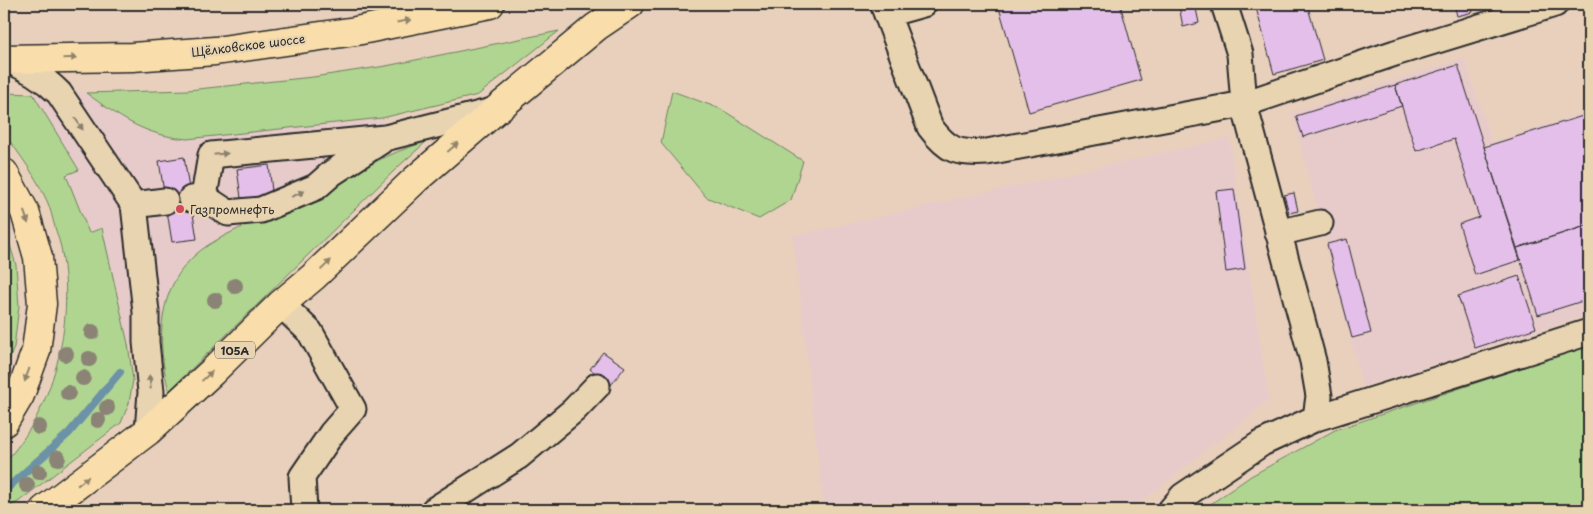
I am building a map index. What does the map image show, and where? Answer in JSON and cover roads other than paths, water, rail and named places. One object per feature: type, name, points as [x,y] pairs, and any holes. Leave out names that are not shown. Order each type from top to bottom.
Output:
[{"type":"main road","name":"Щёлковское шоссе","points":[[4,59],[132,57],[215,51],[356,31],[490,4]]},
{"type":"main road","name":"105A","points":[[44,510],[148,431],[416,179],[596,27],[630,4]]},
{"type":"main road","points":[[4,173],[25,212],[38,257],[42,304],[36,351],[20,395],[4,422]]},
{"type":"street","points":[[923,4],[885,9],[930,127],[940,140],[953,150],[970,153],[987,152],[1244,104],[1395,53],[1555,4]]},
{"type":"street","points":[[1224,4],[1240,54],[1244,104],[1313,361],[1319,396],[1316,418]]},
{"type":"street","points":[[4,59],[24,66],[46,80],[59,93],[134,206],[146,312],[146,342],[151,392],[148,431]]},
{"type":"street","points":[[385,138],[332,173],[316,187],[261,210],[228,212],[198,198],[211,155],[385,138],[496,110]]},
{"type":"street","points":[[134,206],[165,202]]},
{"type":"street","points":[[1278,233],[1320,223]]},
{"type":"street","points":[[281,304],[310,332],[353,409],[332,433],[302,477],[304,510]]},
{"type":"street","points":[[1171,510],[1184,496],[1262,443],[1316,418],[1589,332]]},
{"type":"street","points":[[434,510],[519,456],[574,410],[598,386]]},
{"type":"waterway","points":[[4,491],[69,433],[120,372]]},
{"type":"place","name":"Газпромнефть","points":[[180,209]]}]
